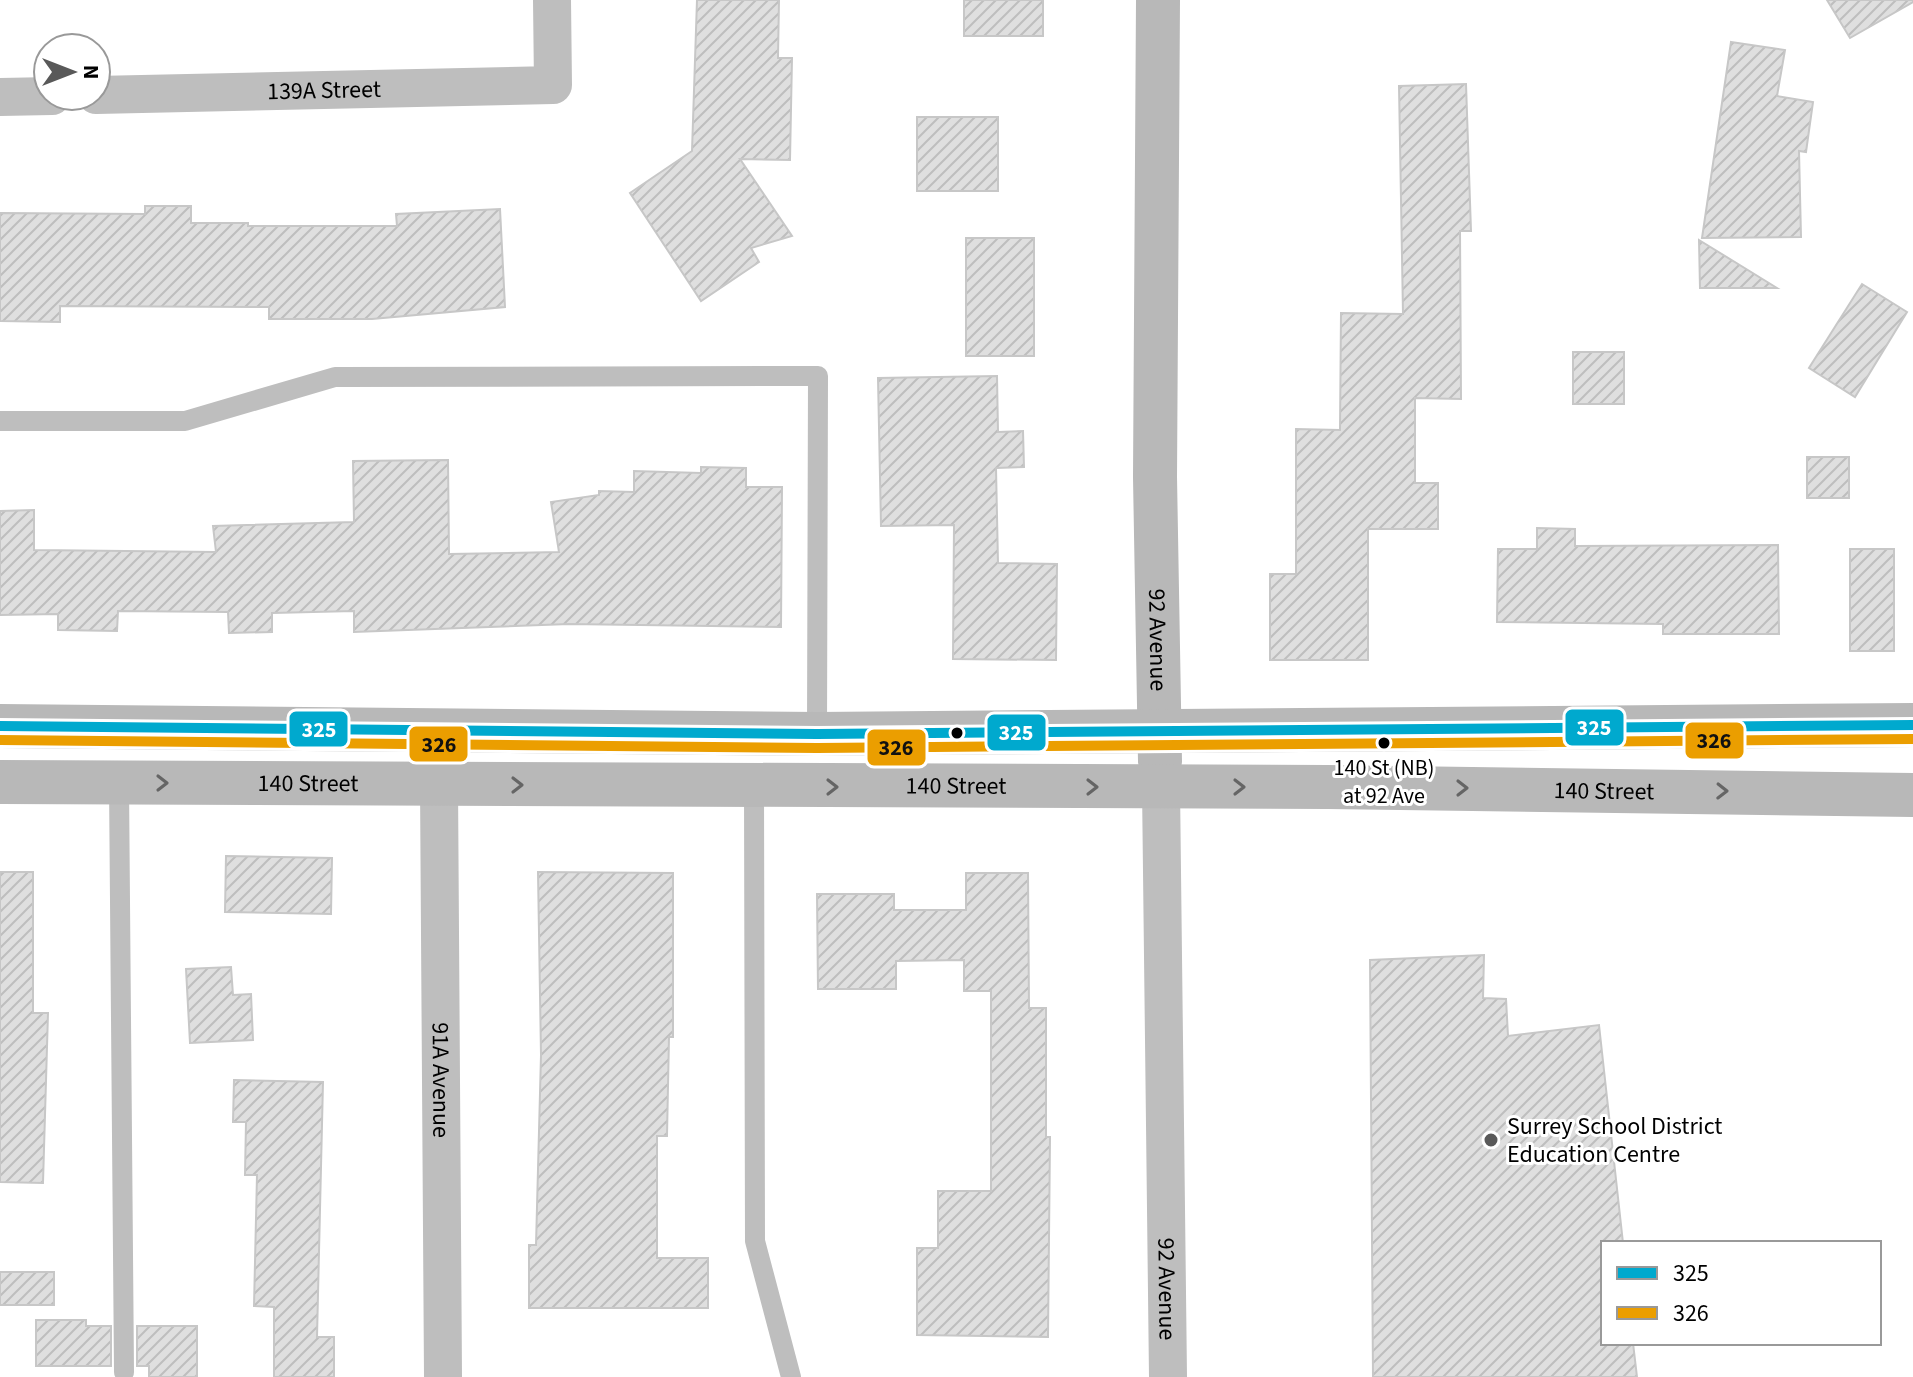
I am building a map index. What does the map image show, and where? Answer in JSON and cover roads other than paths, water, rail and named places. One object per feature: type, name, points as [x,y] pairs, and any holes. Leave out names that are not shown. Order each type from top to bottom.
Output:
[{"type":"main road","name":"92 Avenue","points":[[1158,0],[1155,477],[1161,787]]},
{"type":"main road","points":[[0,749],[23,749],[77,725]]},
{"type":"main road","points":[[0,726],[817,734],[1913,725]]},
{"type":"main road","name":"140 Street","points":[[0,782],[1161,787],[1913,795]]},
{"type":"street","name":"139A Street","points":[[112,95],[553,85],[552,0]]},
{"type":"street","points":[[0,97],[32,96]]},
{"type":"street","name":"91A Avenue","points":[[439,784],[443,1377]]},
{"type":"street","name":"92 Avenue","points":[[1161,787],[1168,1377]]},
{"type":"lane","points":[[0,421],[185,421],[335,377],[818,376],[817,734]]},
{"type":"lane","points":[[119,783],[124,1372]]},
{"type":"lane","points":[[754,787],[755,1241],[791,1377]]},
{"type":"place","name":"140 St (NB) at 92 Ave","points":[[1384,743]]},
{"type":"place","name":"Surrey School District Education Centre","points":[[1491,1140]]}]
